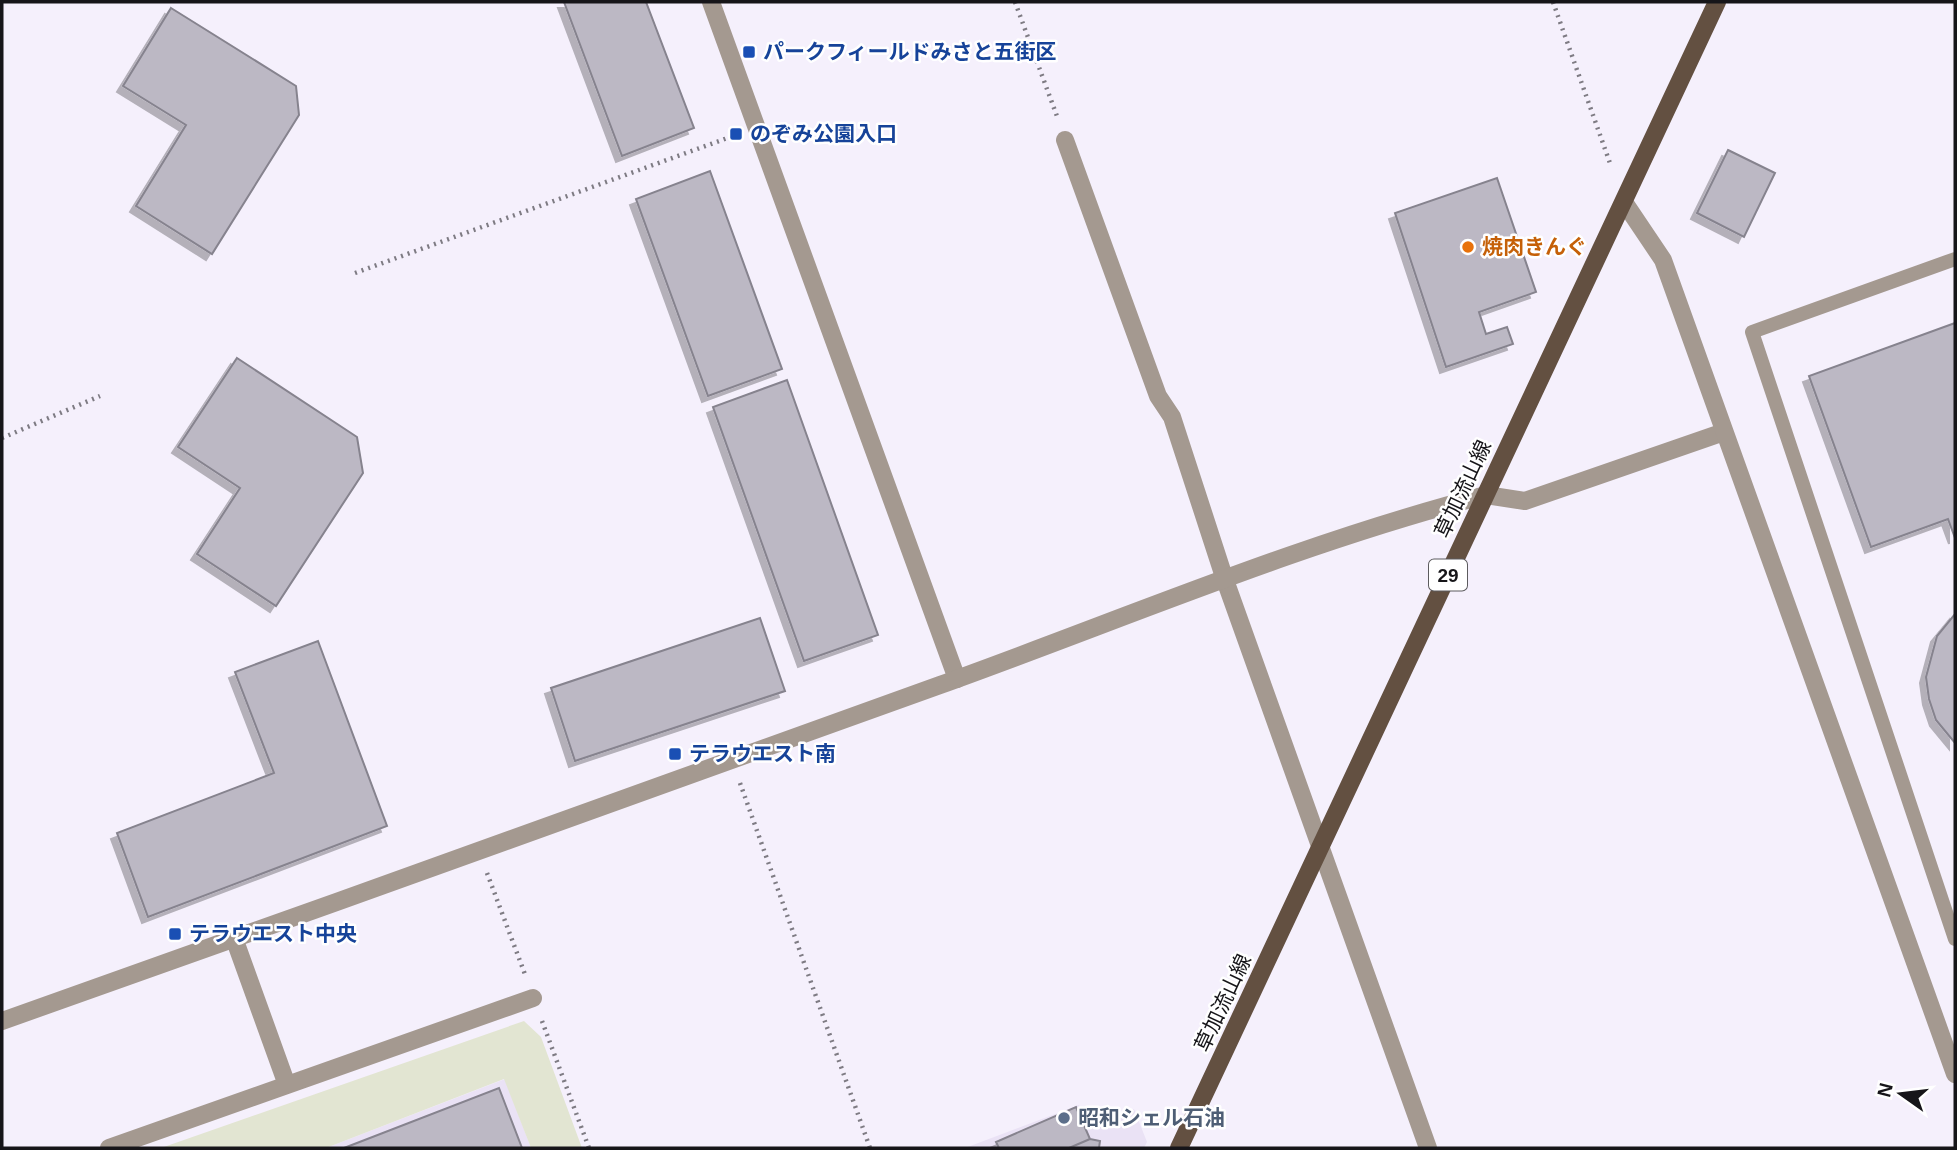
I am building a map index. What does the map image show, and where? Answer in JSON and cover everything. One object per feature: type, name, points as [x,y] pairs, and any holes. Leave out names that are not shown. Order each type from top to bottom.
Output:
[{"type":"main road","name":"草加流山線","points":[[1179,1148],[1717,2]]},
{"type":"street","points":[[711,2],[957,679]]},
{"type":"street","points":[[1065,140],[1158,396],[1172,417],[1225,580],[1429,1148]]},
{"type":"street","points":[[1624,202],[1663,260],[1955,1074]]},
{"type":"street","points":[[2,1021],[957,679],[1225,580],[1413,515],[1486,495],[1525,501],[1724,432]]},
{"type":"street","points":[[234,938],[287,1085]]},
{"type":"street","points":[[109,1148],[533,998]]},
{"type":"lane","points":[[1955,259],[1752,332],[1955,939]]},
{"type":"path","points":[[1015,2],[1065,140]]},
{"type":"path","points":[[1553,2],[1624,202]]},
{"type":"path","points":[[355,273],[757,128]]},
{"type":"path","points":[[2,438],[100,396]]},
{"type":"path","points":[[732,760],[870,1148]]},
{"type":"shaded area","points":[[505,1079],[531,1148],[326,1148]]},
{"type":"shaded area","name":"昭和シェル石油","points":[[1079,1105],[1088,1127],[1134,1109],[1147,1142],[1144,1148],[965,1148]]},
{"type":"green space","points":[[524,1021],[541,1037],[582,1148],[531,1148],[504,1079],[326,1148],[161,1148]]},
{"type":"building","points":[[564,2],[646,2],[694,128],[622,156]]},
{"type":"building","points":[[171,8],[296,86],[299,115],[212,254],[136,206],[186,125],[123,86]]},
{"type":"building","points":[[1728,150],[1775,173],[1744,237],[1697,213]]},
{"type":"building","points":[[710,171],[782,369],[708,396],[636,199]]},
{"type":"building","points":[[1497,178],[1536,292],[1479,312],[1486,334],[1507,327],[1513,344],[1446,367],[1395,213]]},
{"type":"building","points":[[1955,323],[1955,538],[1948,519],[1871,547],[1809,376]]},
{"type":"building","points":[[237,358],[357,437],[363,473],[276,606],[197,554],[240,488],[178,447]]},
{"type":"building","points":[[787,380],[878,635],[804,661],[713,407]]},
{"type":"building","points":[[1955,614],[1955,743],[1936,720],[1926,677],[1937,636]]},
{"type":"building","points":[[760,618],[785,691],[575,761],[551,688]]},
{"type":"building","points":[[318,641],[387,826],[148,917],[117,833],[274,773],[235,672]]},
{"type":"building","points":[[499,1088],[522,1148],[344,1148]]},
{"type":"building","points":[[1076,1107],[1090,1139],[1069,1148],[999,1148],[996,1142]]},
{"type":"building","points":[[1090,1139],[1100,1141],[1099,1148],[1069,1148]]},
{"type":"place","name":"パークフィールドみさと五街区","points":[[749,52]]},
{"type":"place","name":"のぞみ公園入口","points":[[736,134]]},
{"type":"place","name":"焼肉きんぐ","points":[[1468,247]]},
{"type":"place","name":"テラウエスト南","points":[[675,754]]},
{"type":"place","name":"テラウエスト中央","points":[[175,934]]},
{"type":"place","name":"昭和シェル石油","points":[[1064,1118]]}]
